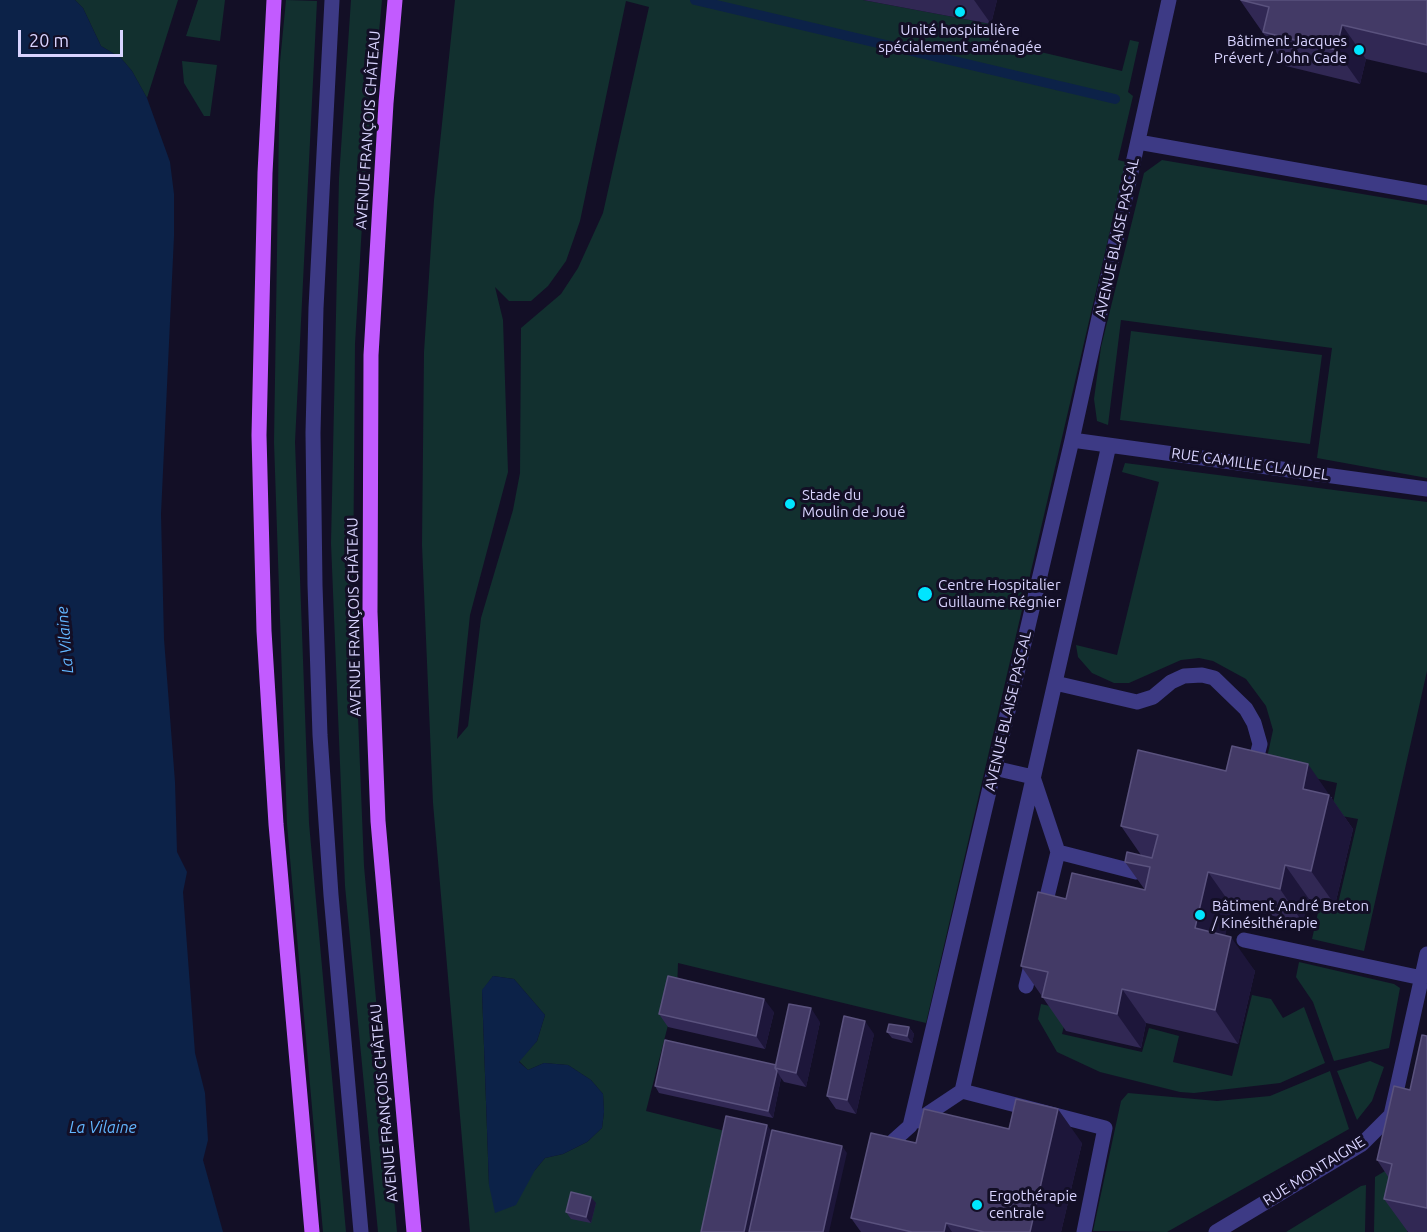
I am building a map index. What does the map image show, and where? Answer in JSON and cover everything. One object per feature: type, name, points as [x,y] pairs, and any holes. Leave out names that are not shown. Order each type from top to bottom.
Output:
[{"type":"main road","points":[[274,0],[264,173],[258,435],[264,631],[276,824],[312,1232]]},
{"type":"main road","name":"AVENUE FRANÇOIS CHÂTEAU","points":[[395,0],[386,103],[371,355],[370,612],[378,821],[414,1232]]},
{"type":"lane","name":"AVENUE BLAISE PASCAL","points":[[910,1126],[1072,440],[1169,0]]},
{"type":"lane","points":[[332,1],[326,66],[316,308],[313,433],[315,585],[320,735],[361,1232]]},
{"type":"lane","points":[[1138,142],[1427,193]]},
{"type":"lane","name":"RUE CAMILLE CLAUDEL","points":[[1072,440],[1427,489]]},
{"type":"lane","points":[[874,1167],[876,1156],[910,1126],[962,1091],[1109,445]]},
{"type":"lane","points":[[1055,683],[1137,702],[1153,697],[1171,682],[1184,676],[1202,675],[1214,678],[1246,709],[1254,723],[1260,744],[1252,774]]},
{"type":"lane","points":[[994,768],[1033,777]]},
{"type":"lane","points":[[1026,986],[1058,852],[1033,777]]},
{"type":"lane","points":[[1058,852],[1136,872]]},
{"type":"lane","points":[[1244,940],[1422,978]]},
{"type":"lane","name":"RUE MONTAIGNE","points":[[1216,1232],[1362,1144],[1390,1115],[1427,954]]},
{"type":"lane","points":[[962,1091],[1105,1128],[1084,1232]]},
{"type":"green space","points":[[75,0],[178,0],[147,98],[132,71],[121,58],[101,46],[83,8]]},
{"type":"green space","points":[[198,0],[225,0],[220,41],[186,36]]},
{"type":"green space","points":[[286,0],[317,1],[295,442],[309,823],[346,1232],[323,1232],[287,824],[274,442],[280,62]]},
{"type":"green space","points":[[351,0],[382,0],[364,191],[355,344],[353,592],[364,866],[397,1232],[378,1232],[345,886],[331,543],[339,178]]},
{"type":"green space","points":[[455,0],[863,0],[991,24],[989,40],[1122,71],[1130,40],[1139,42],[1128,92],[1133,96],[1118,160],[1126,162],[926,1023],[678,963],[677,990],[646,1111],[725,1131],[702,1232],[470,1232],[433,803],[422,545],[424,352],[434,200]],"holes":[[[626,1],[649,7],[603,213],[578,268],[561,294],[521,328],[520,473],[513,510],[481,618],[468,726],[457,739],[470,615],[508,472],[503,320],[495,287],[509,301],[531,301],[548,286],[566,261],[580,221]],[[493,976],[514,979],[545,1015],[537,1041],[519,1061],[528,1070],[544,1063],[568,1065],[591,1080],[603,1094],[604,1112],[602,1128],[587,1142],[563,1154],[545,1158],[535,1170],[489,1185],[482,991]]]},
{"type":"green space","points":[[182,61],[217,65],[210,116],[204,116],[184,83]]},
{"type":"green space","points":[[1162,160],[1427,205],[1427,478],[1317,458],[1332,348],[1121,320],[1108,425],[1097,421],[1094,399],[1101,347],[1144,173]]},
{"type":"green space","points":[[1131,331],[1322,355],[1310,444],[1120,420]]},
{"type":"green space","points":[[1125,463],[1427,502],[1427,671],[1364,951],[1312,939],[1319,908],[1336,912],[1358,819],[1331,814],[1337,783],[1265,767],[1273,730],[1266,706],[1246,679],[1213,661],[1199,658],[1181,660],[1129,683],[1114,683],[1092,673],[1078,657],[1076,645],[1117,655],[1159,482],[1122,472]]},
{"type":"green space","points":[[1299,962],[1394,984],[1400,988],[1389,1048],[1334,1061],[1313,1002],[1296,977]]},
{"type":"green space","points":[[1252,995],[1271,999],[1283,1018],[1304,1007],[1325,1063],[1280,1083],[1194,1093],[1180,1092],[1100,1072],[1057,1052],[1038,1019],[1041,1004],[1068,1010],[1062,1034],[1142,1052],[1149,1028],[1179,1036],[1173,1062],[1232,1076]]},
{"type":"green space","points":[[1370,1061],[1384,1067],[1372,1101],[1357,1120],[1337,1071]]},
{"type":"green space","points":[[1330,1071],[1349,1129],[1167,1232],[1093,1231],[1121,1101],[1128,1093],[1217,1101],[1270,1096]]},
{"type":"green space","points":[[1407,1158],[1414,1201],[1407,1232],[1374,1232],[1375,1177]]},
{"type":"green space","points":[[1366,1185],[1365,1232],[1286,1232],[1361,1186]]},
{"type":"water","name":"La Vilaine","points":[[0,0],[75,0],[83,8],[101,46],[121,58],[132,71],[147,98],[170,162],[174,194],[174,236],[161,514],[164,639],[175,782],[177,852],[187,872],[183,892],[195,1053],[205,1093],[208,1140],[203,1160],[223,1232],[0,1232]]},
{"type":"water","points":[[493,976],[514,979],[545,1015],[537,1041],[519,1062],[528,1070],[544,1063],[568,1065],[591,1080],[603,1094],[604,1112],[602,1128],[587,1142],[563,1154],[545,1158],[535,1170],[516,1205],[495,1213],[489,1185],[482,990]]},
{"type":"building","points":[[1241,0],[1427,0],[1427,45],[1342,25],[1336,50],[1263,32],[1269,7]]},
{"type":"building","name":"Bâtiment André Breton / Kinésithérapie","points":[[1232,746],[1308,764],[1303,789],[1329,795],[1311,871],[1285,865],[1280,889],[1208,872],[1195,928],[1231,937],[1215,1010],[1122,989],[1117,1014],[1042,997],[1048,972],[1021,966],[1038,892],[1066,899],[1072,873],[1145,890],[1150,867],[1125,862],[1127,852],[1152,858],[1158,835],[1121,826],[1138,750],[1226,771]]},
{"type":"building","points":[[668,976],[764,999],[756,1036],[659,1014]]},
{"type":"building","points":[[789,1004],[811,1008],[796,1073],[775,1068]]},
{"type":"building","points":[[844,1016],[865,1021],[847,1100],[827,1096]]},
{"type":"building","points":[[889,1024],[909,1027],[907,1036],[887,1032]]},
{"type":"building","points":[[1422,1035],[1427,1036],[1427,1208],[1384,1199],[1392,1164],[1377,1160],[1394,1086],[1410,1090]]},
{"type":"building","points":[[665,1040],[776,1065],[777,1071],[768,1111],[655,1086]]},
{"type":"building","points":[[1016,1099],[1058,1109],[1030,1232],[984,1232],[946,1223],[944,1232],[912,1232],[851,1218],[871,1133],[916,1143],[924,1109],[1009,1129]]},
{"type":"building","points":[[726,1116],[767,1125],[744,1232],[701,1232]]},
{"type":"building","points":[[772,1130],[842,1146],[823,1232],[749,1232]]},
{"type":"building","points":[[571,1192],[591,1197],[586,1217],[566,1212]]},
{"type":"waterway","points":[[695,0],[1115,99]]},
{"type":"place","name":"Unité hospitalière spécialement aménagée","points":[[960,12]]},
{"type":"place","name":"Bâtiment Jacques Prévert / John Cade","points":[[1359,50]]},
{"type":"place","name":"Stade du Moulin de Joué","points":[[790,504]]},
{"type":"place","name":"Centre Hospitalier Guillaume Régnier","points":[[925,594]]},
{"type":"place","name":"Bâtiment André Breton / Kinésithérapie","points":[[1200,915]]},
{"type":"place","name":"Ergothérapie centrale","points":[[977,1205]]}]
